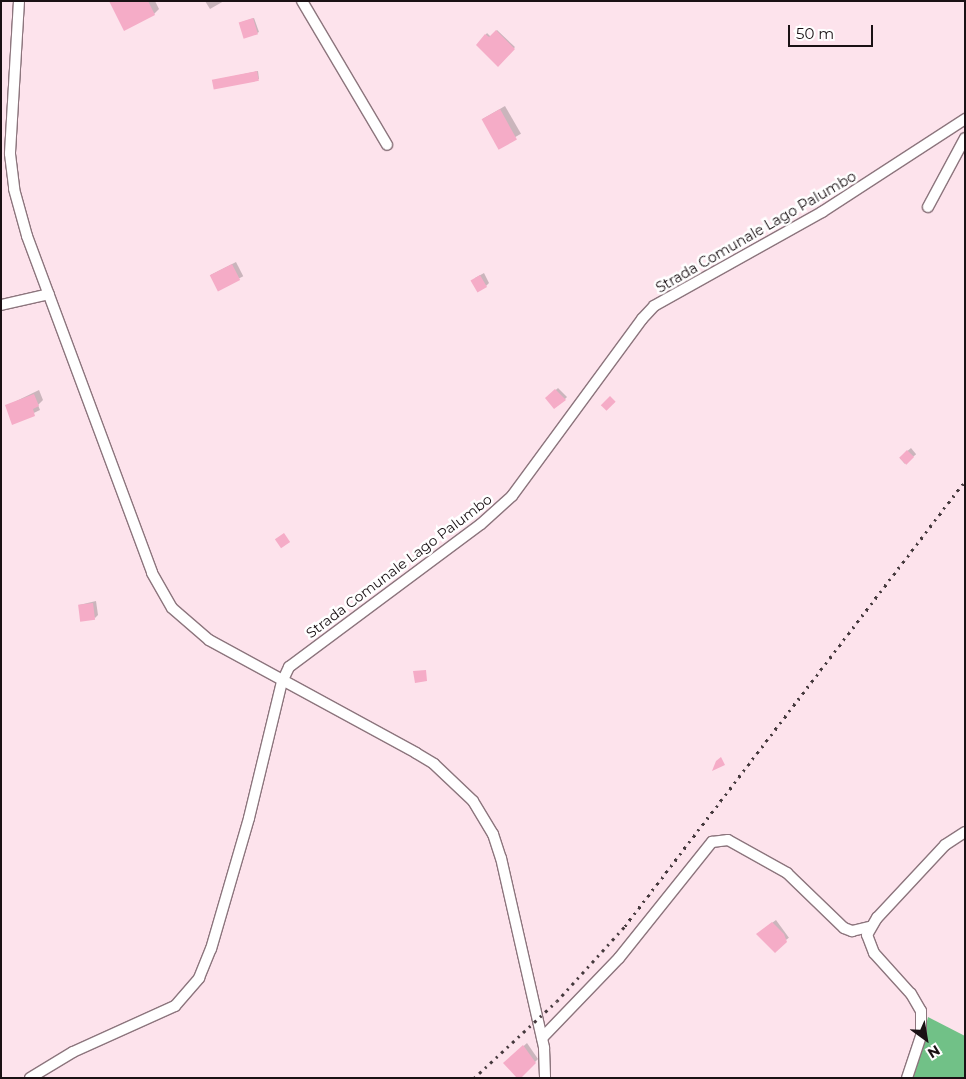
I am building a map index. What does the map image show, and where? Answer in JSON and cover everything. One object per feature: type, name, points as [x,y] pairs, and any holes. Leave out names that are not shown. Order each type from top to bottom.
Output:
[{"type":"street","points":[[19,1],[10,166],[25,228],[159,586],[172,608],[209,640],[283,678],[434,764],[473,801],[493,834],[501,858],[542,1038],[545,1078]]},
{"type":"street","points":[[302,1],[387,146]]},
{"type":"street","name":"Strada Comunale Lago Palumbo","points":[[30,1078],[73,1052],[175,1006],[199,978],[211,949],[247,827],[283,678],[289,667],[481,524],[512,496],[642,319],[654,306],[822,212],[964,122]]},
{"type":"street","points":[[928,207],[965,138]]},
{"type":"street","points":[[1,305],[49,294]]},
{"type":"street","points":[[542,1038],[619,958],[712,842],[728,840],[787,873],[844,928],[852,931],[870,927],[945,845],[965,832]]},
{"type":"street","points":[[870,927],[868,945],[911,994],[923,1020],[921,1036],[907,1078]]},
{"type":"green space","points":[[928,1017],[965,1036],[965,1078],[913,1078]]},
{"type":"building","points":[[109,1],[148,1],[155,15],[124,31]]},
{"type":"building","points":[[253,18],[258,34],[244,39],[239,22]]},
{"type":"building","points":[[496,30],[515,49],[498,67],[476,45],[485,34],[489,37]]},
{"type":"building","points":[[257,71],[259,81],[214,90],[212,80]]},
{"type":"building","points":[[500,109],[517,140],[499,150],[482,119]]},
{"type":"building","points":[[232,264],[240,280],[218,291],[210,275]]},
{"type":"building","points":[[480,275],[487,287],[477,293],[470,280]]},
{"type":"building","points":[[555,389],[566,400],[554,409],[545,398]]},
{"type":"building","points":[[34,394],[39,406],[33,409],[35,416],[12,425],[5,405]]},
{"type":"building","points":[[610,396],[616,402],[606,411],[601,405]]},
{"type":"building","points":[[907,450],[914,457],[906,465],[899,458]]},
{"type":"building","points":[[284,533],[290,542],[281,548],[275,539]]},
{"type":"building","points":[[93,603],[95,620],[80,622],[78,605]]},
{"type":"building","points":[[426,670],[427,681],[415,683],[413,671]]},
{"type":"building","points":[[721,757],[725,765],[712,771],[716,761]]},
{"type":"building","points":[[772,922],[784,934],[787,942],[775,953],[756,934]]},
{"type":"building","points":[[523,1045],[536,1063],[521,1078],[517,1078],[503,1063]]},
{"type":"railway","points":[[474,1078],[557,1001],[625,926],[965,481]]}]
